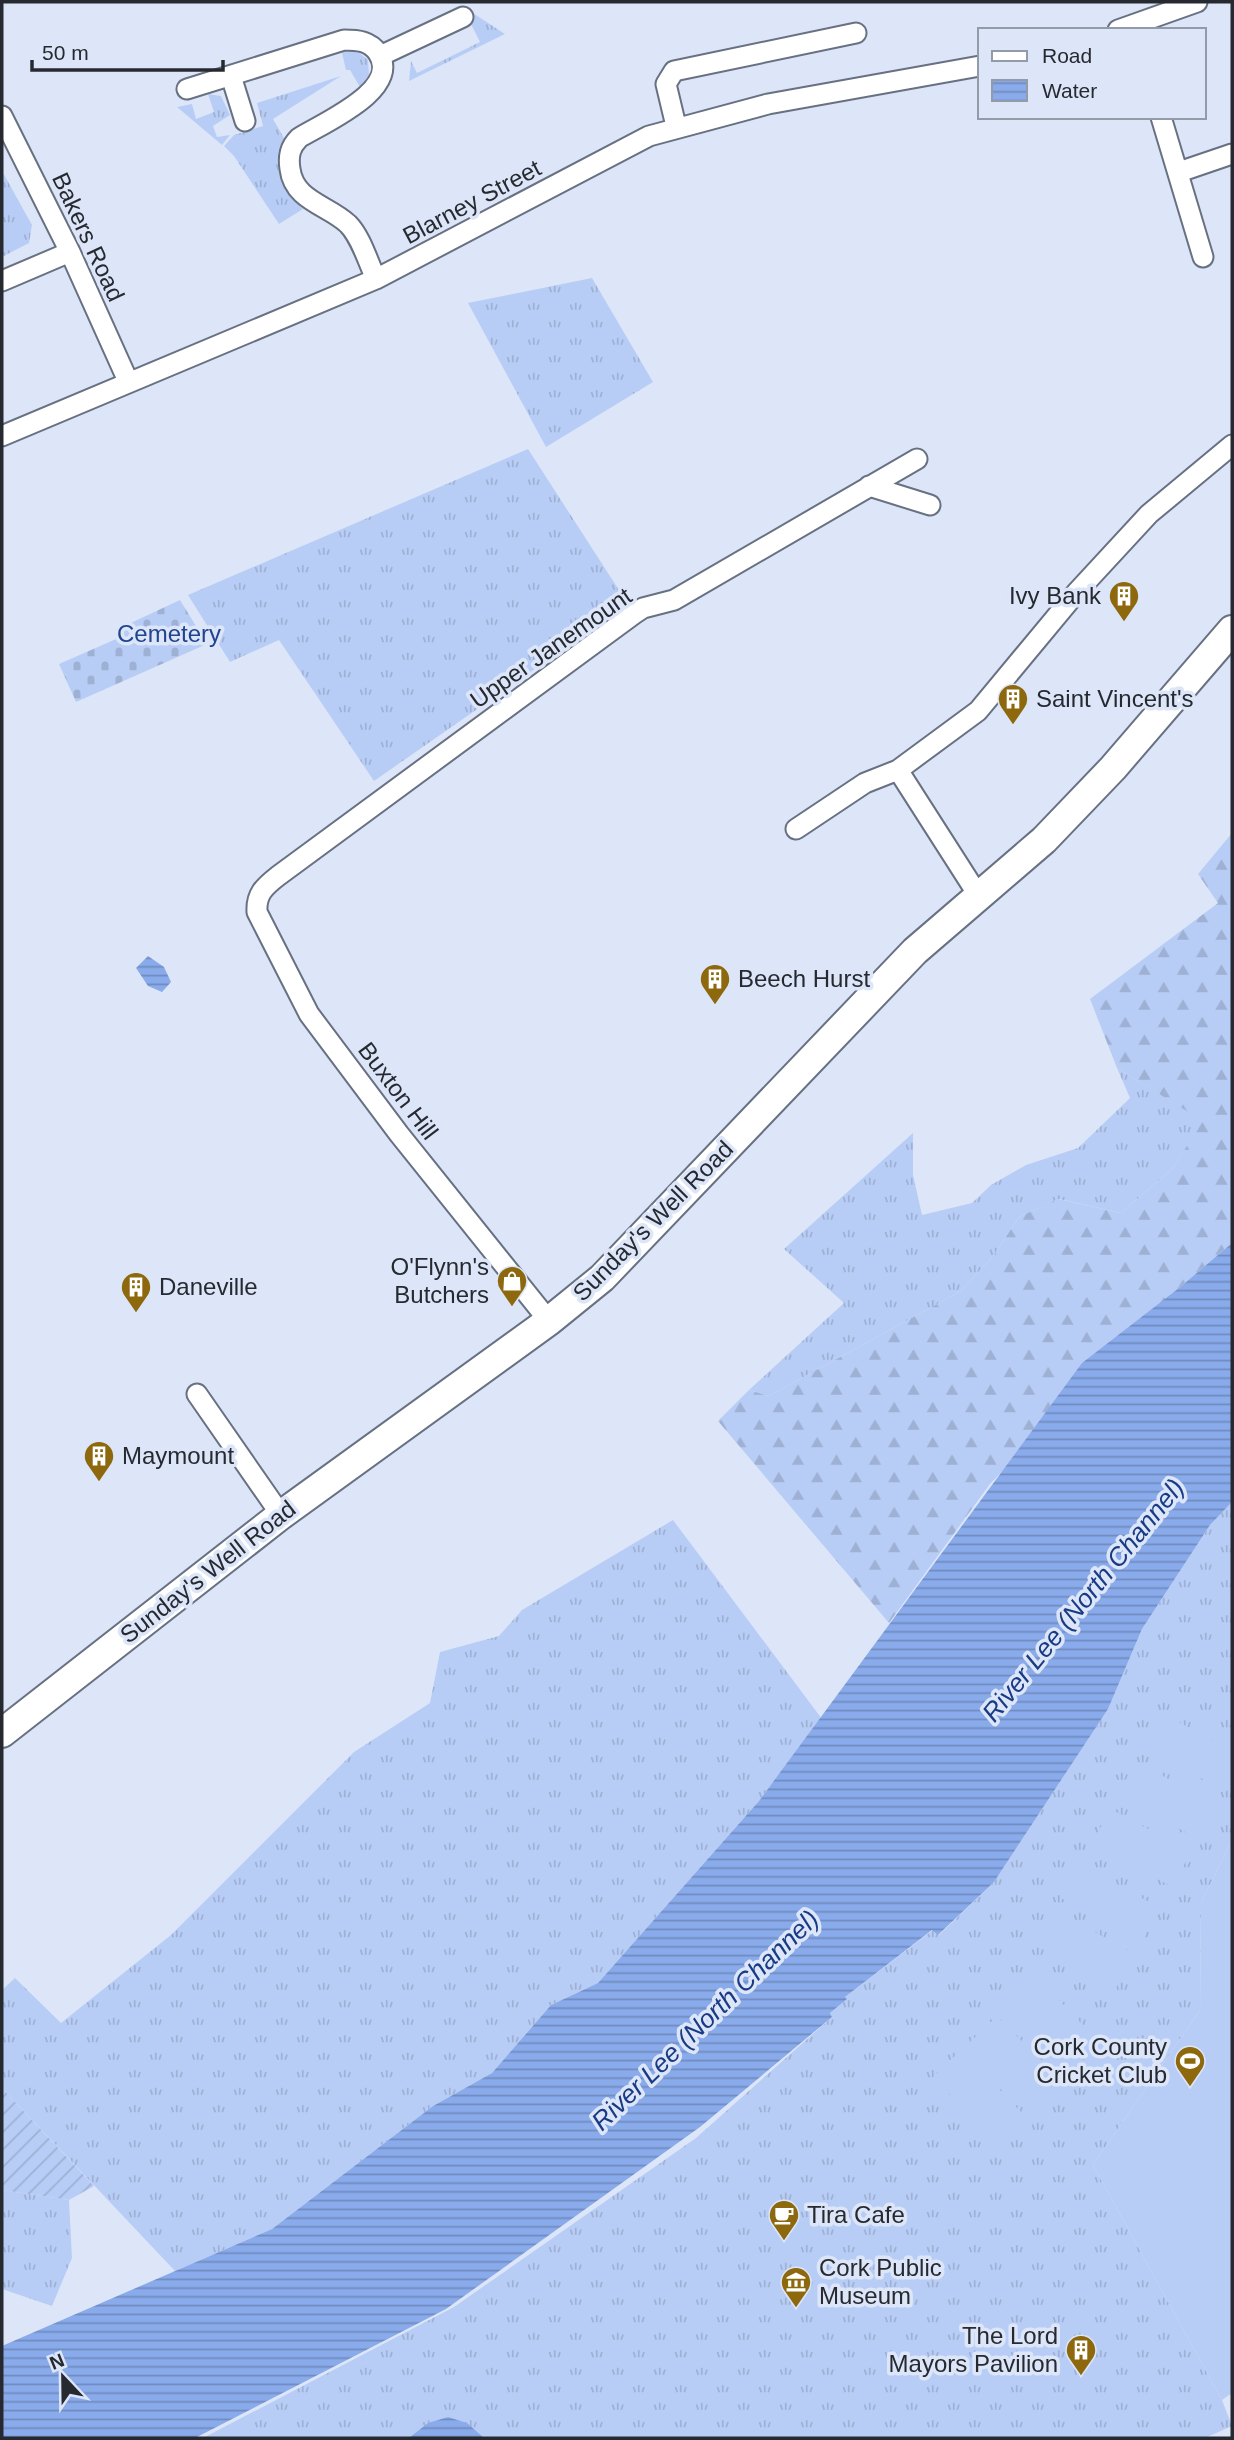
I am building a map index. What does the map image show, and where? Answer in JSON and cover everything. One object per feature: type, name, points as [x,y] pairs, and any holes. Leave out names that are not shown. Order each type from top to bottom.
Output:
[{"type":"main road","name":"Sunday's Well Road","points":[[2,1734],[281,1515],[549,1321],[602,1278],[915,951],[1044,840],[1113,768],[1232,630]]},
{"type":"street","points":[[1128,28],[1197,2]]},
{"type":"street","points":[[380,56],[463,17]]},
{"type":"street","points":[[677,126],[666,84],[674,71],[856,33]]},
{"type":"street","points":[[187,89],[345,40],[364,41],[380,56],[383,69],[375,91],[299,138],[289,158],[291,177],[297,187],[311,201],[348,224],[376,279]]},
{"type":"street","name":"Blarney Street","points":[[2,436],[376,279],[649,136],[677,126],[768,104],[978,66]]},
{"type":"street","points":[[231,76],[245,121]]},
{"type":"street","name":"Bakers Road","points":[[2,116],[70,252],[128,381]]},
{"type":"street","points":[[1162,119],[1203,257]]},
{"type":"street","points":[[1179,172],[1232,154]]},
{"type":"street","points":[[2,281],[70,252]]},
{"type":"street","points":[[796,829],[865,783],[898,770],[978,711],[1052,620],[1149,514],[1232,444]]},
{"type":"street","name":"Upper Janemount","points":[[278,876],[643,608],[674,600],[917,458]]},
{"type":"street","points":[[869,486],[930,505]]},
{"type":"street","points":[[898,770],[978,895]]},
{"type":"street","name":"Buxton Hill","points":[[278,876],[263,889],[257,900],[257,912],[309,1014],[400,1134],[549,1321]]},
{"type":"street","points":[[197,1394],[281,1515]]},
{"type":"green space","points":[[462,6],[505,34],[409,81],[411,61],[417,73],[480,42]]},
{"type":"green space","points":[[358,52],[368,60],[369,75],[360,87],[350,70],[346,70],[342,53]]},
{"type":"green space","points":[[341,76],[273,119],[284,138],[278,158],[280,176],[289,193],[303,209],[279,224],[234,156],[224,146],[234,135],[263,126],[257,103]]},
{"type":"green space","points":[[208,94],[221,96],[230,115],[213,126],[217,137],[230,135],[222,145],[177,107],[192,104],[196,119],[214,112]]},
{"type":"green space","points":[[2,171],[32,225],[29,243],[2,257]]},
{"type":"green space","points":[[592,278],[653,382],[546,447],[468,303]]},
{"type":"green space","points":[[528,449],[628,604],[374,781],[279,640],[230,662],[188,595]]},
{"type":"green space","name":"Cemetery","points":[[180,600],[207,644],[76,702],[59,664],[123,636],[120,628]]},
{"type":"green space","points":[[1232,833],[1232,1243],[1179,1288],[990,1484],[889,1623],[718,1421],[749,1390],[769,1396],[961,1291],[994,1255],[1019,1217],[1058,1199],[1121,1213],[1172,1169],[1203,1121],[1117,1068],[1090,999],[1218,903],[1198,874]]},
{"type":"green space","points":[[1117,1068],[1204,1121],[1172,1169],[1121,1213],[1059,1199],[1019,1217],[994,1255],[961,1291],[769,1396],[749,1390],[844,1303],[784,1249],[913,1133],[913,1175],[922,1215],[972,1203],[991,1185],[1026,1165],[1078,1148],[1130,1098]]},
{"type":"green space","points":[[1232,1502],[1232,1840],[1201,1903],[1200,2010],[1093,2165],[1222,2400],[1232,2426],[1205,2438],[203,2438],[454,2307],[696,2138],[832,2017],[830,2013],[847,1999],[845,1997],[933,1930],[939,1935],[994,1882],[1108,1709],[1142,1629],[1210,1525]]},
{"type":"green space","points":[[673,1520],[822,1719],[759,1801],[598,1983],[551,2005],[492,2073],[433,2106],[272,2229],[175,2271],[2,2088],[2,1990],[15,1978],[61,2023],[171,1935],[354,1752],[430,1703],[440,1652],[499,1636],[522,1610]]},
{"type":"green space","points":[[1164,1714],[1232,1751],[1232,1780],[1226,1792],[1145,1747]]},
{"type":"green space","points":[[1136,1761],[1216,1805],[1198,1839],[1117,1795]]},
{"type":"green space","points":[[1111,1809],[1191,1852],[1172,1887],[1092,1842]]},
{"type":"green space","name":"Cork County Cricket Club","points":[[1232,1840],[1232,2393],[1222,2400],[1093,2165],[1200,2010],[1201,1903]]},
{"type":"green space","points":[[1080,1864],[1160,1908],[1141,1942],[1061,1898]]},
{"type":"green space","points":[[1054,1910],[1135,1954],[1116,1988],[1036,1944]]},
{"type":"green space","points":[[1037,1977],[1100,2043],[1072,2070],[1009,2004]]},
{"type":"green space","points":[[997,2016],[1061,2081],[1034,2108],[970,2042]]},
{"type":"green space","points":[[961,2050],[1025,2116],[997,2143],[933,2077]]},
{"type":"green space","points":[[2,2088],[94,2186],[69,2200],[2,2190]]},
{"type":"green space","points":[[2,2190],[69,2200],[72,2258],[52,2306],[2,2289]]},
{"type":"water","points":[[148,956],[164,967],[171,982],[162,992],[148,986],[136,968]]},
{"type":"water","name":"River Lee (North Channel)","points":[[1232,1243],[1232,1502],[1210,1525],[1142,1629],[1108,1709],[994,1882],[938,1935],[932,1930],[845,1997],[847,1999],[830,2013],[832,2017],[700,2127],[446,2309],[195,2438],[2,2438],[2,2346],[272,2229],[433,2106],[492,2073],[551,2005],[598,1983],[759,1801],[1082,1363]]},
{"type":"water","points":[[448,2417],[467,2423],[484,2438],[409,2438],[428,2423]]},
{"type":"place","name":"Ivy Bank","points":[[1124,623]]},
{"type":"place","name":"Saint Vincent's","points":[[1013,726]]},
{"type":"place","name":"Beech Hurst","points":[[715,1006]]},
{"type":"place","name":"O'Flynn's Butchers","points":[[512,1308]]},
{"type":"place","name":"Daneville","points":[[136,1314]]},
{"type":"place","name":"Maymount","points":[[99,1483]]},
{"type":"place","name":"Cork County Cricket Club","points":[[1190,2088]]},
{"type":"place","name":"Tira Cafe","points":[[784,2242]]},
{"type":"place","name":"Cork Public Museum","points":[[796,2309]]},
{"type":"place","name":"The Lord Mayors Pavilion","points":[[1081,2377]]}]
